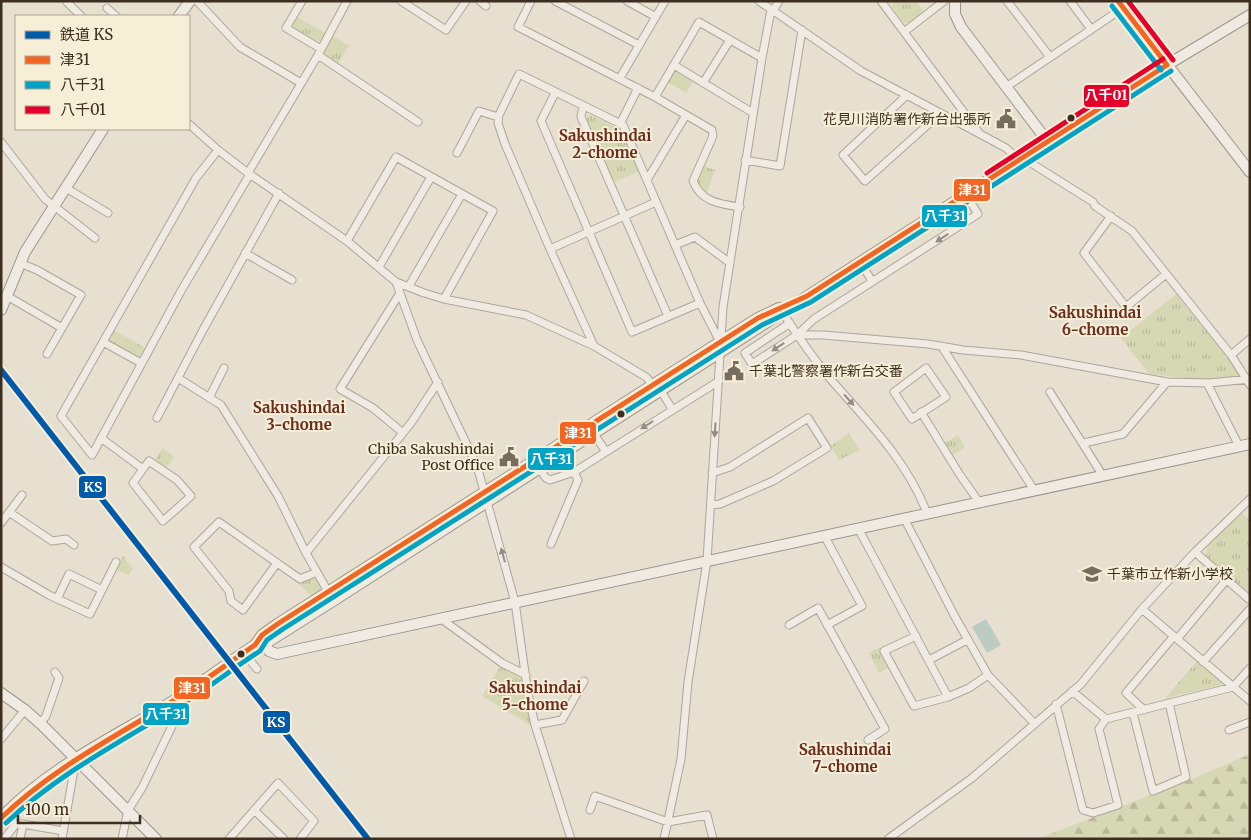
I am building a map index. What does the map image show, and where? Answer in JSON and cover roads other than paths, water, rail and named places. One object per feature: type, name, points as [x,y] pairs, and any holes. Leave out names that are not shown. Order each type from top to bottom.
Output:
[{"type":"street","points":[[66,1],[80,15]]},
{"type":"street","points":[[302,1],[286,28],[418,122]]},
{"type":"street","points":[[218,150],[196,178],[61,416],[92,455],[198,261],[320,52],[347,1]]},
{"type":"street","points":[[401,1],[446,30],[466,1]]},
{"type":"street","points":[[531,1],[518,27],[620,78],[712,130],[713,136],[693,181],[696,190],[716,204],[740,207]]},
{"type":"street","points":[[555,1],[639,45]]},
{"type":"street","points":[[627,1],[656,16]]},
{"type":"street","points":[[620,78],[665,1]]},
{"type":"street","points":[[759,1],[861,71],[1006,148],[1093,202],[1095,206],[1132,230],[1231,355],[1249,382]]},
{"type":"street","points":[[664,839],[681,759],[688,682],[707,561],[723,307],[762,58],[772,10],[779,1]]},
{"type":"street","points":[[904,32],[944,1]]},
{"type":"street","points":[[955,1],[955,14],[961,27],[1048,142]]},
{"type":"street","points":[[1007,1],[1050,57]]},
{"type":"street","points":[[1070,1],[1091,30]]},
{"type":"street","points":[[180,15],[190,2],[240,48],[301,83]]},
{"type":"street","points":[[885,3],[904,32],[980,134]]},
{"type":"street","points":[[1006,87],[1091,30],[1121,4],[1250,172]]},
{"type":"street","points":[[107,8],[115,15]]},
{"type":"street","points":[[657,388],[719,354],[781,310],[807,296],[1167,65],[1250,15]]},
{"type":"street","points":[[655,97],[699,22],[762,58]]},
{"type":"street","points":[[745,160],[780,166],[802,30]]},
{"type":"street","points":[[703,82],[730,40]]},
{"type":"street","points":[[674,65],[753,113]]},
{"type":"street","points":[[594,346],[550,249],[498,123],[498,118],[519,74],[623,126],[700,302],[720,342]]},
{"type":"street","points":[[620,124],[638,88]]},
{"type":"street","points":[[555,93],[541,121],[632,332],[700,302]]},
{"type":"street","points":[[907,95],[843,155],[865,181],[941,113]]},
{"type":"street","points":[[582,106],[581,117],[668,316]]},
{"type":"street","points":[[457,153],[479,111],[498,118]]},
{"type":"street","points":[[647,180],[686,115]]},
{"type":"street","points":[[190,125],[249,174],[347,241],[396,282],[444,299],[526,315],[594,346],[619,359],[646,377],[657,388],[672,409]]},
{"type":"street","points":[[1,310],[25,252],[102,130]]},
{"type":"street","points":[[1,142],[45,199],[95,238]]},
{"type":"street","points":[[347,241],[396,157],[493,211],[444,299]]},
{"type":"street","points":[[379,267],[431,176]]},
{"type":"street","points":[[66,188],[108,214]]},
{"type":"street","points":[[158,418],[245,253],[279,193]]},
{"type":"street","points":[[409,286],[462,194]]},
{"type":"street","points":[[790,323],[744,353],[752,364],[797,335],[814,319],[978,214],[966,195]]},
{"type":"street","points":[[550,249],[656,202]]},
{"type":"street","points":[[1110,216],[1084,253],[1126,306],[1166,274]]},
{"type":"street","points":[[675,245],[695,237],[730,263]]},
{"type":"street","points":[[245,253],[292,280]]},
{"type":"street","points":[[860,262],[872,281]]},
{"type":"street","points":[[20,263],[37,270],[81,295],[47,354]]},
{"type":"street","points":[[396,282],[418,340],[477,466],[515,602],[535,725],[571,839]]},
{"type":"street","points":[[400,293],[340,388],[373,408],[402,433]]},
{"type":"street","points":[[7,296],[62,328]]},
{"type":"street","points":[[1,818],[17,801],[50,774],[176,699],[244,653],[259,644],[268,642],[485,492],[592,430],[657,388],[720,342],[758,318],[781,310]]},
{"type":"street","points":[[781,310],[797,335],[832,381],[892,449],[921,498],[927,513]]},
{"type":"street","points":[[797,335],[823,335],[1021,355],[1167,382],[1249,382]]},
{"type":"street","points":[[1231,355],[1250,339]]},
{"type":"street","points":[[103,342],[141,363]]},
{"type":"street","points":[[942,347],[1034,490]]},
{"type":"street","points":[[209,398],[224,368]]},
{"type":"street","points":[[926,368],[946,397],[921,412],[912,418],[894,392],[926,368]]},
{"type":"street","points":[[178,378],[221,405],[278,496],[306,553],[331,597]]},
{"type":"street","points":[[540,470],[550,480],[574,472],[719,381]]},
{"type":"street","points":[[306,553],[402,433],[438,382]]},
{"type":"street","points":[[1084,443],[1123,434],[1167,382]]},
{"type":"street","points":[[1207,383],[1239,446]]},
{"type":"street","points":[[1050,392],[1084,443],[1103,476]]},
{"type":"street","points":[[921,412],[979,502]]},
{"type":"street","points":[[711,505],[720,504],[773,481],[827,448],[808,418],[730,467],[712,473]]},
{"type":"street","points":[[592,430],[606,452]]},
{"type":"street","points":[[331,597],[540,470],[592,430]]},
{"type":"street","points":[[101,438],[142,470]]},
{"type":"street","points":[[259,644],[277,654],[1250,444]]},
{"type":"street","points":[[149,461],[177,480],[192,496],[163,521],[133,483],[142,470],[149,461]]},
{"type":"street","points":[[552,544],[578,480],[574,472]]},
{"type":"street","points":[[1,522],[22,495]]},
{"type":"street","points":[[888,839],[972,778],[1081,684],[1142,609],[1195,552],[1250,498]]},
{"type":"street","points":[[9,512],[52,541],[66,539],[74,545]]},
{"type":"street","points":[[904,518],[967,640],[988,675],[1034,723]]},
{"type":"street","points":[[277,563],[243,610],[231,601],[229,591],[194,547],[220,522],[300,579],[317,572]]},
{"type":"street","points":[[858,528],[948,697]]},
{"type":"street","points":[[824,535],[862,606],[827,624]]},
{"type":"street","points":[[1195,552],[1250,600]]},
{"type":"street","points":[[1,567],[57,599],[90,614],[116,562]]},
{"type":"street","points":[[57,599],[68,574],[102,590]]},
{"type":"street","points":[[1144,710],[1126,693],[1227,579]]},
{"type":"street","points":[[789,625],[818,608],[884,729],[868,740]]},
{"type":"street","points":[[1142,609],[1250,701]]},
{"type":"street","points":[[1203,662],[1250,609]]},
{"type":"street","points":[[440,618],[502,663],[526,675]]},
{"type":"street","points":[[916,636],[884,651],[914,706],[948,697],[969,688],[988,675]]},
{"type":"street","points":[[929,660],[967,640]]},
{"type":"street","points":[[244,653],[257,669]]},
{"type":"street","points":[[1056,704],[1083,810],[1093,813],[1118,805],[1099,729],[1106,719],[1233,687],[1250,668]]},
{"type":"street","points":[[40,724],[46,716],[59,678],[55,672]]},
{"type":"street","points":[[535,725],[562,720],[584,682]]},
{"type":"street","points":[[1072,691],[1106,719]]},
{"type":"street","points":[[1,693],[25,710],[40,724],[156,839]]},
{"type":"street","points":[[122,839],[128,810],[142,788],[174,722],[177,712],[176,699]]},
{"type":"street","points":[[1133,713],[1153,791],[1186,777],[1169,703]]},
{"type":"street","points":[[1,739],[25,710]]},
{"type":"street","points":[[1229,730],[1250,722]]},
{"type":"street","points":[[62,839],[76,758]]},
{"type":"street","points":[[229,839],[278,783],[314,821],[300,839]]},
{"type":"street","points":[[590,810],[595,796],[668,822],[707,815],[712,839]]},
{"type":"street","points":[[254,810],[284,839]]},
{"type":"street","points":[[4,839],[16,824],[63,831]]},
{"type":"street","points":[[20,839],[23,824]]},
{"type":"rail line","name":"KS","points":[[1,370],[368,839]]},
{"type":"place","name":"花見川消防署作新台出張所","points":[[1006,119]]},
{"type":"place","name":"千葉北警察署作新台交番","points":[[734,371]]},
{"type":"place","name":"Chiba Sakushindai Post Office","points":[[509,457]]},
{"type":"place","name":"千葉市立作新小学校","points":[[1092,574]]},
{"type":"district","name":"Sakushindai 2-chome","points":[[605,144]]},
{"type":"district","name":"Sakushindai 6-chome","points":[[1095,322]]},
{"type":"district","name":"Sakushindai 3-chome","points":[[299,416]]},
{"type":"district","name":"Sakushindai 5-chome","points":[[535,696]]},
{"type":"district","name":"Sakushindai 7-chome","points":[[845,758]]}]
